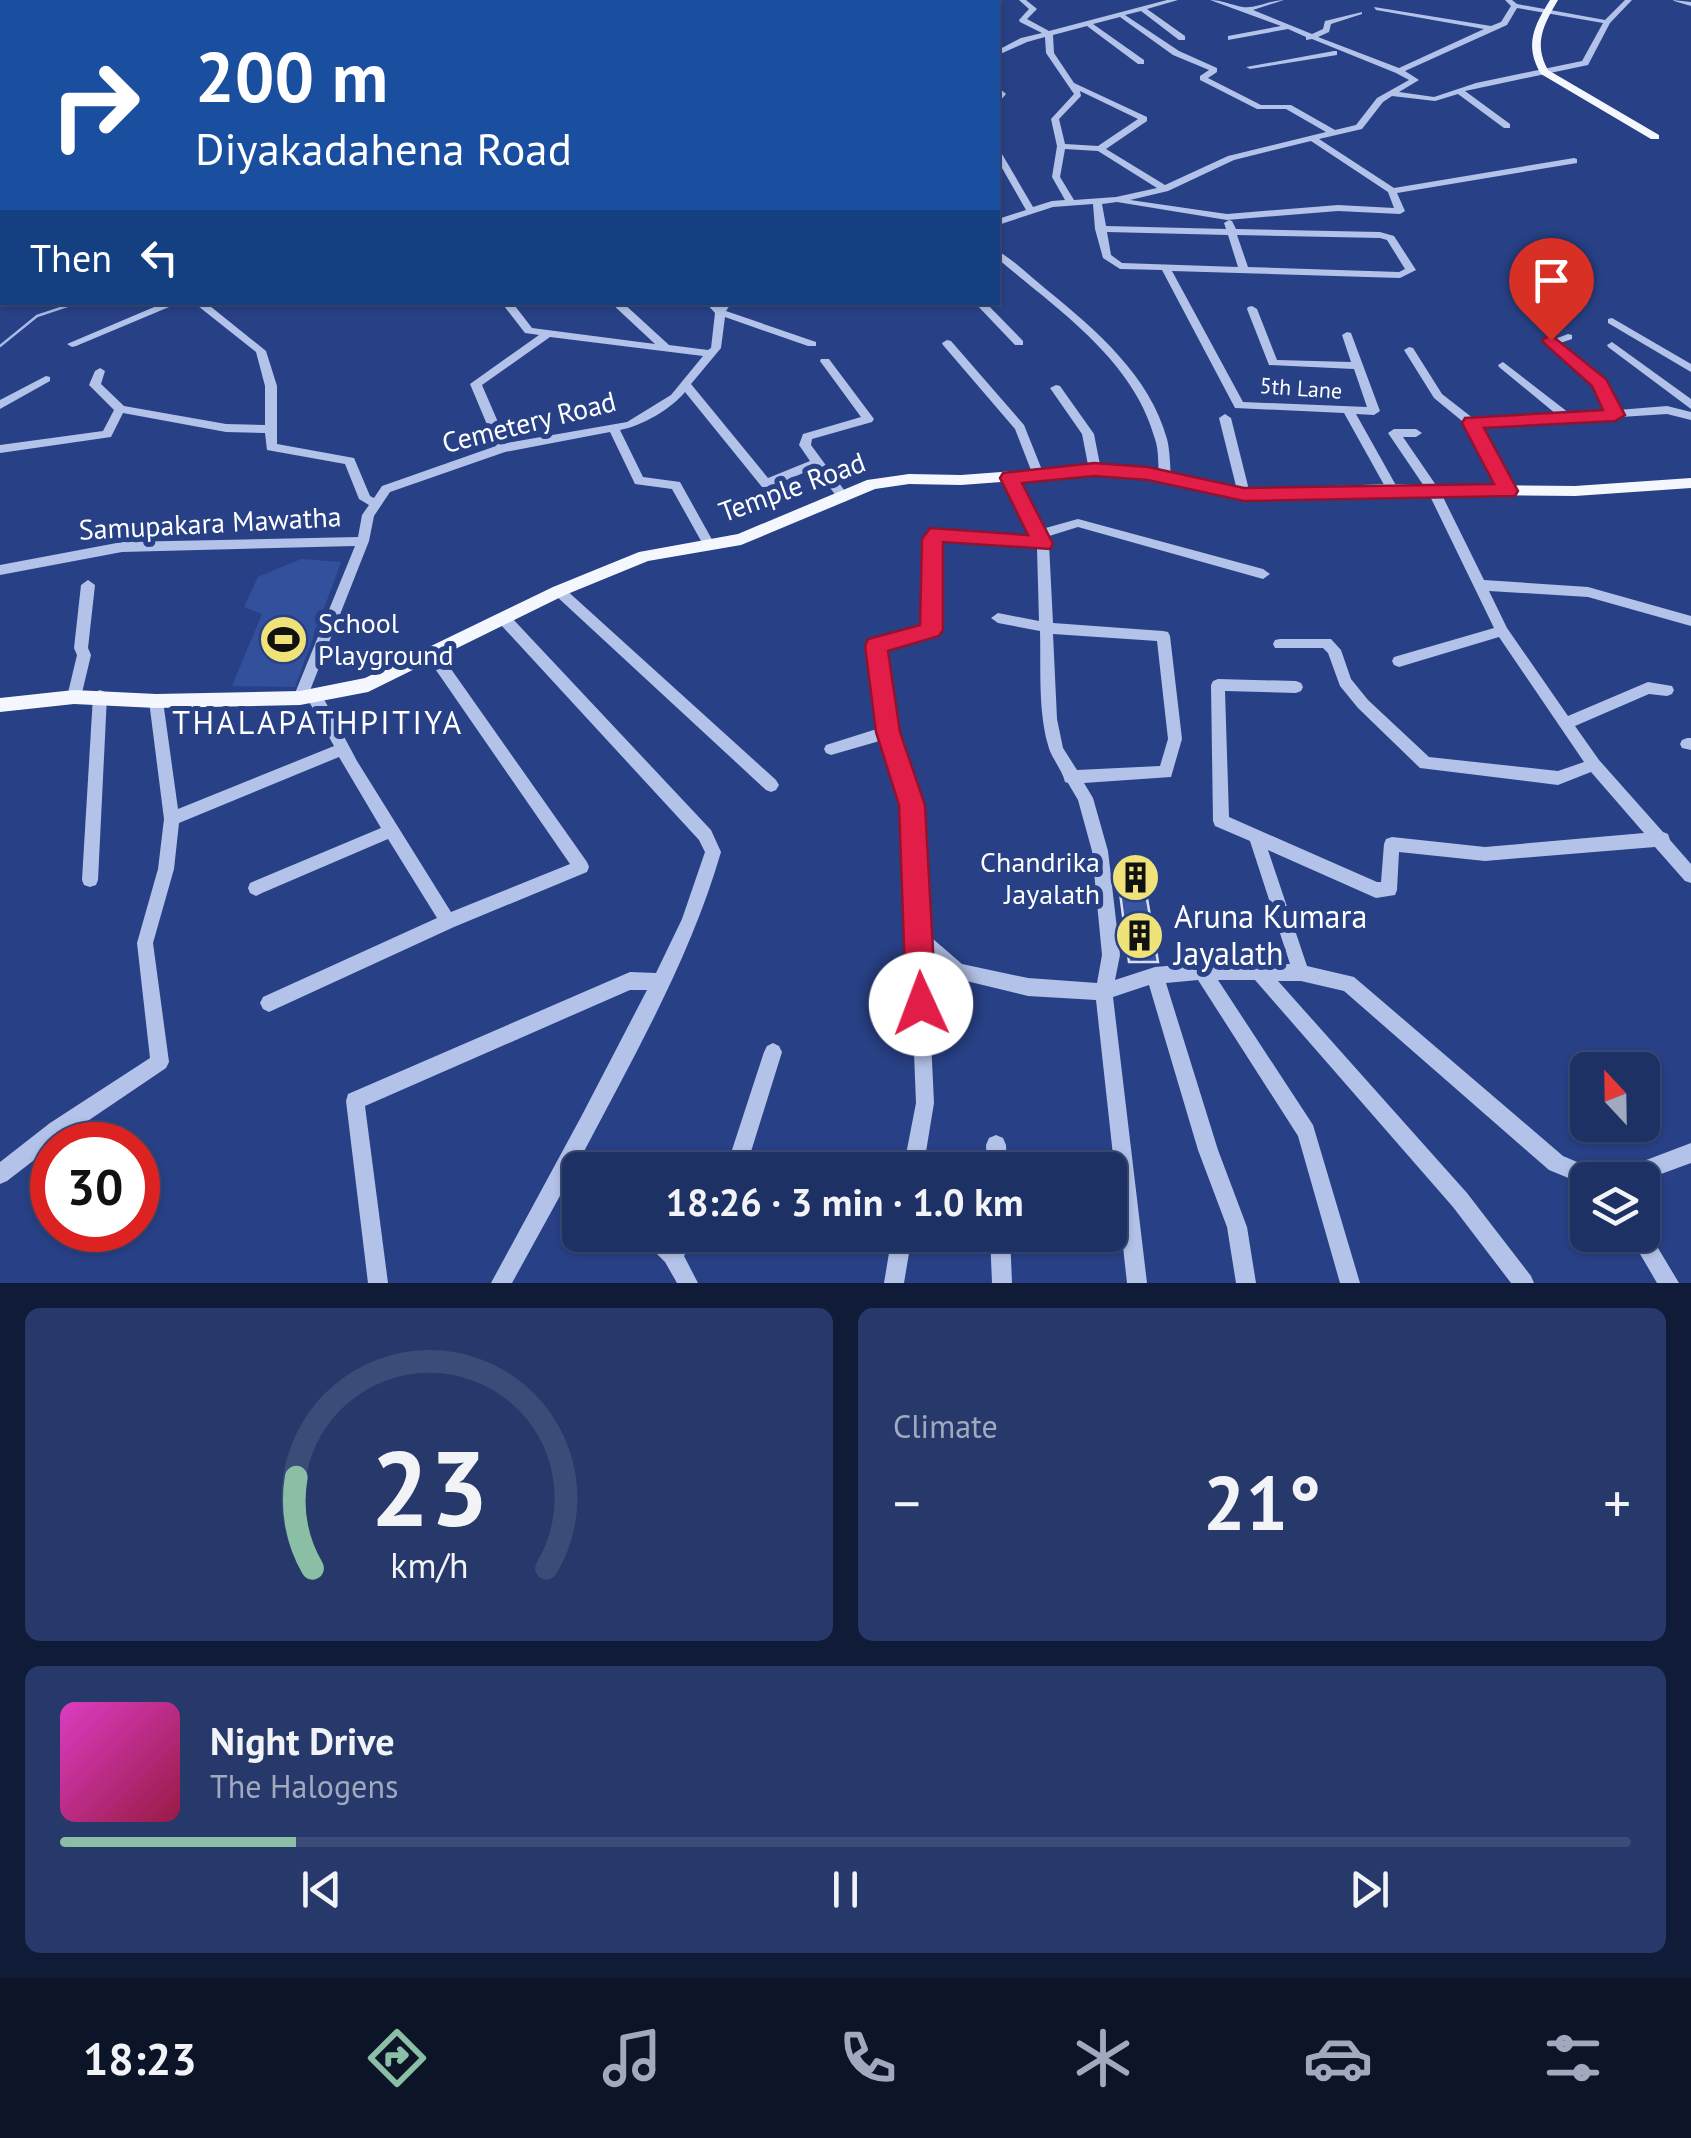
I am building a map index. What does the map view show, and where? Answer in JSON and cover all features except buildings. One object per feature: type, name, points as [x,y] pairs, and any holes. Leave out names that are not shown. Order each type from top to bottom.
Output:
[{"type":"main road","points":[[1554,0],[1532,34],[1534,57],[1544,72],[1654,138]]},
{"type":"main road","name":"Temple Road","points":[[0,706],[100,696],[156,701],[307,697],[368,684],[506,621],[558,591],[644,556],[741,539],[872,484],[909,478],[1010,478],[1094,470],[1165,478],[1244,494],[1691,484]]},
{"type":"street","points":[[1022,0],[1033,9],[1023,20],[1049,34]]},
{"type":"street","points":[[1000,52],[1024,40],[1176,0]]},
{"type":"street","points":[[1000,219],[1030,208],[1116,200],[1166,189],[1231,158],[1359,126],[1380,100],[1415,80],[1340,52],[1249,10],[1213,0]]},
{"type":"street","points":[[1249,10],[1281,0]]},
{"type":"street","points":[[1391,94],[1430,100],[1585,63],[1607,22],[1629,0]]},
{"type":"street","points":[[1676,0],[1691,4]]},
{"type":"street","points":[[1399,72],[1511,18],[1512,3],[1607,22]]},
{"type":"street","points":[[1376,8],[1488,28]]},
{"type":"street","points":[[1145,10],[1182,38]]},
{"type":"street","points":[[1310,38],[1326,30],[1328,23],[1360,13]]},
{"type":"street","points":[[1123,16],[1176,53],[1214,70],[1202,78],[1260,108],[1288,107],[1335,134]]},
{"type":"street","points":[[1089,24],[1141,62]]},
{"type":"street","points":[[1231,38],[1288,27]]},
{"type":"street","points":[[1049,34],[1050,53],[1078,94],[1055,118],[1061,146],[1056,177],[1072,203]]},
{"type":"street","points":[[1250,67],[1340,52]]},
{"type":"street","points":[[1072,86],[1144,118],[1100,149]]},
{"type":"street","points":[[1460,91],[1507,126]]},
{"type":"street","points":[[1116,200],[1186,214],[1227,217],[1338,208],[1396,212],[1400,208],[1392,191],[1313,140]]},
{"type":"street","points":[[1061,146],[1100,149],[1166,189]]},
{"type":"street","points":[[1000,157],[1030,208]]},
{"type":"street","points":[[1392,191],[1574,161]]},
{"type":"street","points":[[1097,201],[1100,229],[1106,256],[1112,263],[1400,274],[1411,270],[1388,236],[1100,229]]},
{"type":"street","points":[[1227,217],[1244,270]]},
{"type":"street","points":[[1000,256],[1118,360],[1164,436],[1165,478]]},
{"type":"street","name":"5th Lane","points":[[1166,268],[1240,404],[1374,411],[1347,335]]},
{"type":"street","points":[[72,344],[169,305]]},
{"type":"street","points":[[202,305],[255,344],[271,386],[270,446],[350,461],[365,499],[376,503],[368,515],[363,540],[307,697],[331,719],[342,749],[448,920]]},
{"type":"street","points":[[508,305],[522,328],[712,354],[719,306],[812,344]]},
{"type":"street","points":[[618,305],[666,348]]},
{"type":"street","points":[[982,305],[1019,344]]},
{"type":"street","points":[[1252,310],[1273,363],[1358,366]]},
{"type":"street","points":[[1612,321],[1691,370]]},
{"type":"street","points":[[504,448],[476,384],[549,334]]},
{"type":"street","points":[[1568,336],[1549,343],[1600,383],[1615,415]]},
{"type":"street","points":[[947,343],[1020,428],[1038,475]]},
{"type":"street","points":[[1612,345],[1691,405]]},
{"type":"street","points":[[1409,350],[1438,396],[1472,423],[1508,491]]},
{"type":"street","name":"Cemetery Road","points":[[376,503],[386,489],[504,448],[614,429],[675,397],[712,354]]},
{"type":"street","points":[[825,360],[868,419],[807,438],[806,445],[816,463],[844,498]]},
{"type":"street","points":[[1504,365],[1568,418]]},
{"type":"street","points":[[100,372],[95,385],[120,409],[226,428],[269,429]]},
{"type":"street","points":[[0,406],[46,379]]},
{"type":"street","points":[[686,384],[766,484],[816,463]]},
{"type":"street","points":[[1056,388],[1088,434],[1094,470]]},
{"type":"street","points":[[0,449],[107,434],[120,409]]},
{"type":"street","points":[[1472,423],[1667,410],[1691,416]]},
{"type":"street","points":[[1349,412],[1392,489]]},
{"type":"street","points":[[1225,418],[1244,494]]},
{"type":"street","points":[[614,429],[639,481],[676,485],[709,546]]},
{"type":"street","points":[[1416,432],[1394,432],[1434,492],[1502,631],[1594,765],[1691,876]]},
{"type":"street","points":[[1010,478],[1040,540],[1050,628],[1050,719],[1056,749],[1084,798],[1100,851],[1111,956],[1104,992],[1138,1283]]},
{"type":"street","points":[[917,1152],[925,1104],[912,805],[888,732],[876,646],[932,630],[932,539],[937,534],[1040,540],[1078,523],[1263,574]]},
{"type":"street","name":"Samupakara Mawatha","points":[[0,570],[122,547],[363,540]]},
{"type":"street","points":[[74,697],[84,655],[81,648],[88,585]]},
{"type":"street","points":[[1479,585],[1588,592],[1691,621]]},
{"type":"street","points":[[558,591],[771,784]]},
{"type":"street","points":[[998,618],[1050,628],[1162,636],[1176,739],[1166,772],[1070,777]]},
{"type":"street","points":[[506,621],[705,835],[713,852],[705,885],[583,1152]]},
{"type":"street","points":[[1399,661],[1502,631]]},
{"type":"street","points":[[1280,644],[1326,643],[1334,650],[1345,682],[1354,693],[1426,763],[1558,778],[1594,765]]},
{"type":"street","points":[[270,1003],[448,920],[580,867],[434,656]]},
{"type":"street","points":[[1296,688],[1218,685],[1221,821],[1376,890],[1389,890],[1392,844],[1485,854],[1662,839]]},
{"type":"street","points":[[1566,723],[1648,688],[1668,690]]},
{"type":"street","points":[[90,880],[100,696]]},
{"type":"street","points":[[0,1174],[56,1130],[160,1062],[145,943],[166,869],[172,820],[156,701]]},
{"type":"street","points":[[831,749],[888,732]]},
{"type":"street","points":[[172,820],[342,749]]},
{"type":"street","points":[[256,888],[390,831]]},
{"type":"street","points":[[1256,836],[1301,972]]},
{"type":"street","points":[[918,937],[958,970],[1028,988],[1104,992],[1155,975],[1202,971],[1301,972],[1348,983],[1556,1163],[1570,1169]]},
{"type":"street","points":[[1202,971],[1306,1132],[1350,1283]]},
{"type":"street","points":[[1259,972],[1460,1200],[1524,1283]]},
{"type":"street","points":[[1155,975],[1208,1150],[1237,1227],[1246,1283]]},
{"type":"street","points":[[378,1283],[355,1101],[630,981],[661,982]]},
{"type":"street","points":[[741,1152],[773,1052]]},
{"type":"street","points":[[996,1145],[996,1152]]},
{"type":"street","points":[[1660,1165],[1691,1153]]},
{"type":"street","points":[[501,1283],[562,1189]]},
{"type":"street","points":[[669,1252],[688,1283]]},
{"type":"street","points":[[894,1283],[899,1252]]},
{"type":"street","points":[[1001,1252],[1002,1283]]},
{"type":"street","points":[[1650,1252],[1669,1283]]},
{"type":"shaded area","name":"School Playground","points":[[301,559],[341,562],[295,687],[232,686],[262,614],[244,607],[258,577]]},
{"type":"waterway","points":[[0,346],[37,316],[70,305]]},
{"type":"place","name":"School Playground","points":[[283,639]]},
{"type":"place","name":"Chandrika Jayalath","points":[[1135,878]]},
{"type":"place","name":"Aruna Kumara Jayalath","points":[[1139,935]]},
{"type":"district","name":"THALAPATHPITIYA","points":[[318,723]]},
{"type":"route","points":[[921,1004],[912,805],[888,732],[876,646],[932,630],[932,539],[937,534],[1042,544],[1010,478],[1094,470],[1148,473],[1214,491],[1244,494],[1392,489],[1508,491],[1472,430],[1472,423],[1482,419],[1615,415],[1600,383],[1549,343],[1551,340]]}]
